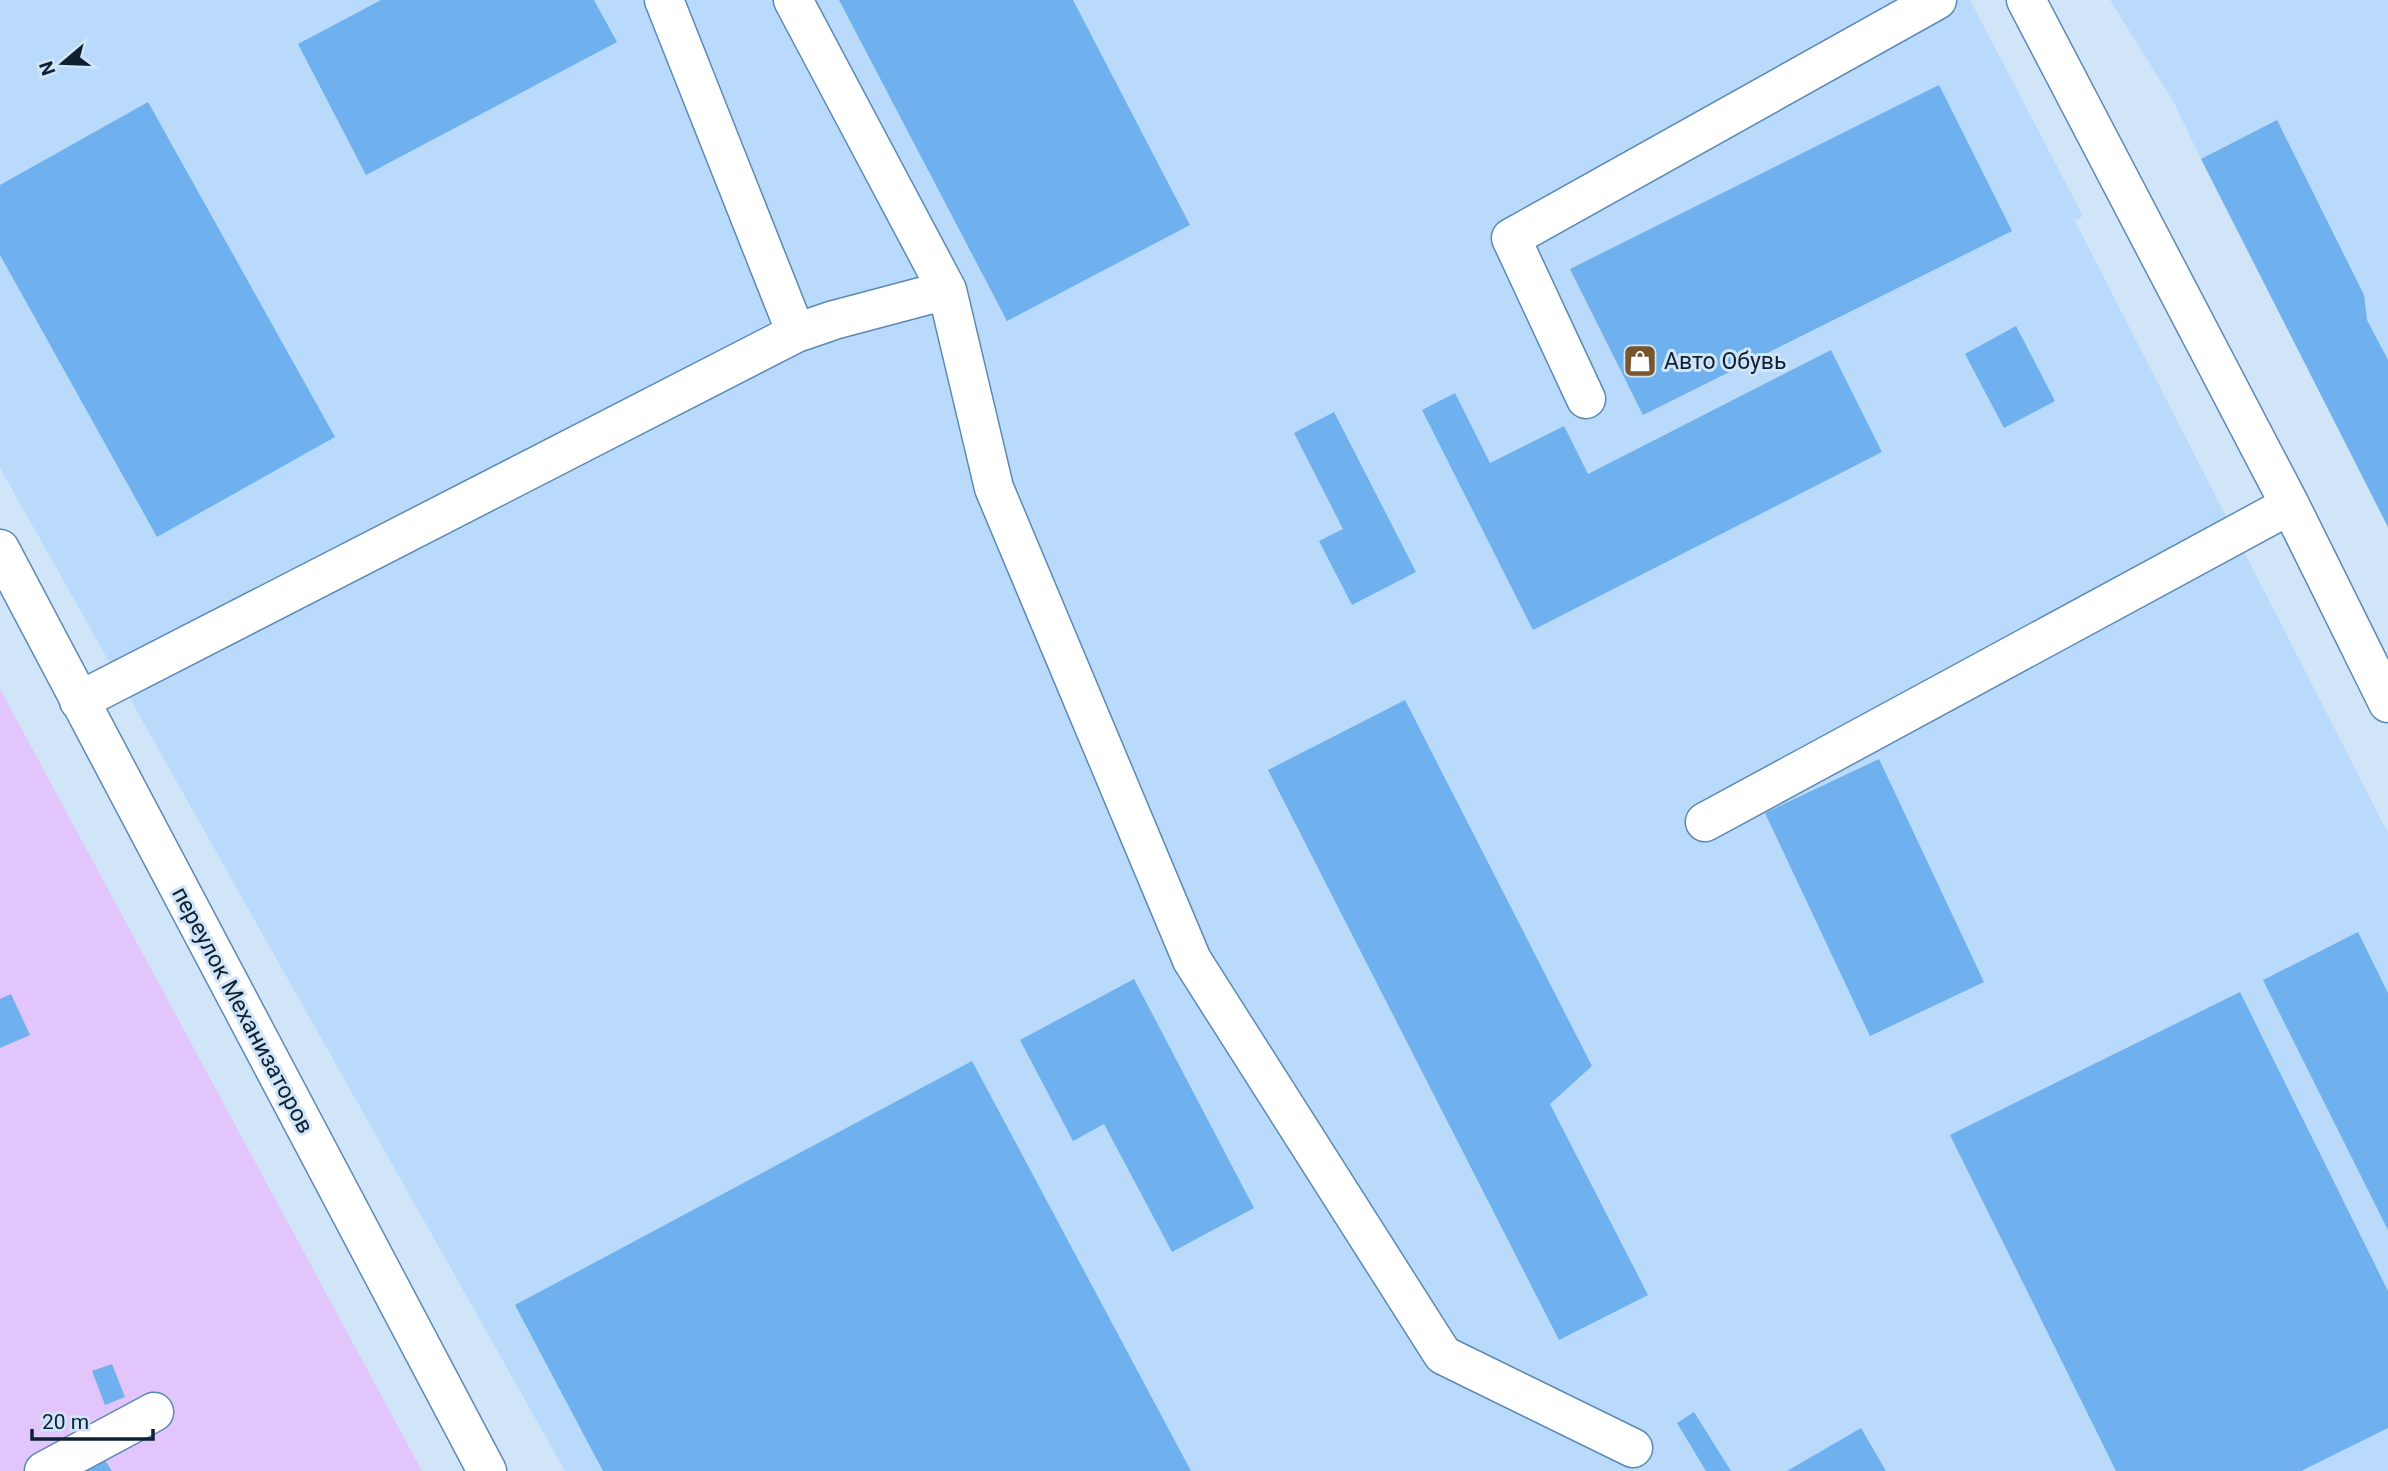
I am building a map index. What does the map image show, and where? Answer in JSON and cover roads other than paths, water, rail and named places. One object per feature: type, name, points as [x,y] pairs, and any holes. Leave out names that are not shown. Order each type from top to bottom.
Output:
[{"type":"street","points":[[664,0],[796,333]]},
{"type":"street","points":[[793,0],[947,290],[994,488],[1192,960],[1443,1355],[1633,1448]]},
{"type":"street","points":[[1586,399],[1511,238],[1937,0]]},
{"type":"street","points":[[2026,0],[2290,505],[2388,703]]},
{"type":"street","points":[[79,701],[796,333],[947,290]]},
{"type":"street","points":[[1705,822],[2290,505]]},
{"type":"street","name":"переулок Механизаторов","points":[[0,549],[486,1471]]},
{"type":"street","points":[[44,1471],[154,1412]]},
{"type":"place","name":"Авто Обувь","points":[[1640,361]]}]
